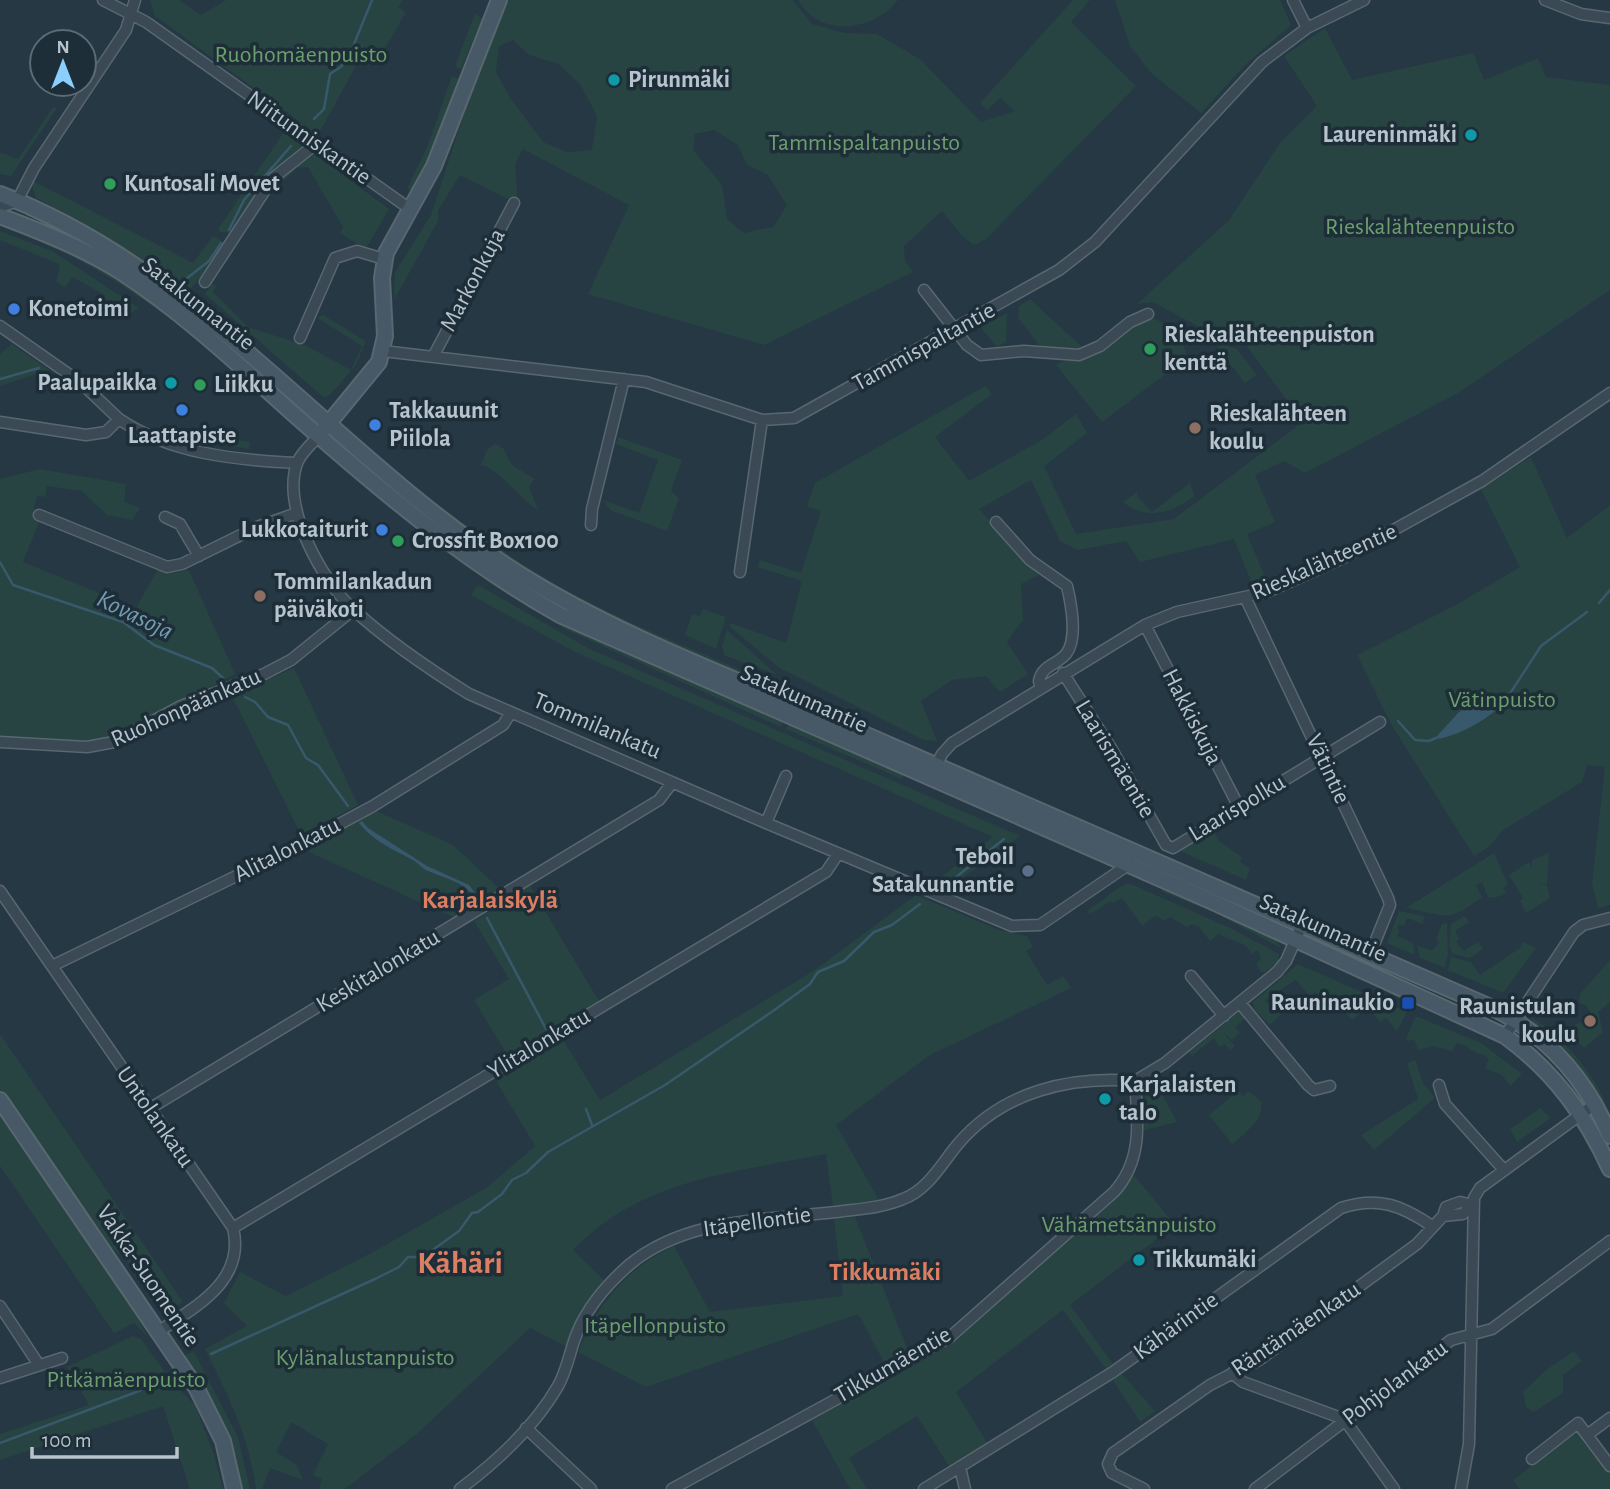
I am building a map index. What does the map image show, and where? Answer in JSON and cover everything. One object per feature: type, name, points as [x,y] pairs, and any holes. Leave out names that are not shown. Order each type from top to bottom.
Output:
[{"type":"main road","points":[[319,436],[374,370],[383,351],[384,259],[446,141],[479,45],[499,0]]},
{"type":"main road","name":"Satakunnantie","points":[[0,194],[87,235],[170,288],[447,523],[540,586],[588,613],[1128,865],[1505,1036],[1549,1073],[1582,1113],[1610,1169]]},
{"type":"main road","name":"Satakunnantie","points":[[0,216],[77,248],[134,281],[189,320],[319,436],[439,535],[532,599],[585,628],[933,773],[1141,855],[1514,1020],[1562,1059],[1595,1104],[1610,1136]]},
{"type":"main road","name":"Vakka-Suomentie","points":[[0,1100],[205,1403],[223,1441],[234,1489]]},
{"type":"street","name":"Niitunniskantie","points":[[103,0],[133,13],[410,209]]},
{"type":"street","points":[[0,207],[17,201],[34,168],[126,30],[135,0]]},
{"type":"street","points":[[1293,0],[1307,28]]},
{"type":"street","name":"Tammispaltantie","points":[[383,351],[657,385],[762,420],[785,421],[803,415],[1059,270],[1096,242],[1262,62],[1307,28],[1364,0]]},
{"type":"street","points":[[1545,0],[1581,14],[1610,18]]},
{"type":"street","points":[[205,282],[273,178],[317,143]]},
{"type":"street","name":"Markonkuja","points":[[433,357],[513,203]]},
{"type":"street","points":[[300,338],[335,258],[357,251],[384,259]]},
{"type":"street","points":[[924,290],[976,353],[988,355],[1009,352],[1086,354],[1130,322],[1148,314]]},
{"type":"street","points":[[0,326],[80,382],[119,419],[165,444],[254,460],[297,463],[319,436]]},
{"type":"street","points":[[591,525],[592,509],[624,379]]},
{"type":"street","name":"Rieskalähteentie","points":[[933,773],[952,743],[1040,686],[1145,625],[1210,604],[1246,599],[1343,558],[1482,481],[1610,393]]},
{"type":"street","points":[[0,422],[86,435],[106,432],[119,419]]},
{"type":"street","points":[[740,572],[762,420]]},
{"type":"street","name":"Tommilankatu","points":[[297,463],[297,513],[315,559],[353,610],[424,666],[510,714],[1012,926],[1040,925],[1128,865]]},
{"type":"street","points":[[39,515],[160,565],[175,566],[257,527],[297,513]]},
{"type":"street","points":[[165,517],[180,524],[199,556]]},
{"type":"street","points":[[996,522],[1030,560],[1066,586],[1072,629],[1070,648],[1065,655],[1043,670],[1040,686]]},
{"type":"street","name":"Vätintie","points":[[1246,599],[1390,905],[1375,942]]},
{"type":"street","name":"Ruohonpäänkatu","points":[[0,742],[76,747],[114,743],[181,706],[290,660],[353,610]]},
{"type":"street","name":"Hakkiskuja","points":[[1145,625],[1240,809]]},
{"type":"street","name":"Laarismäentie","points":[[1063,673],[1111,748],[1166,845]]},
{"type":"street","name":"Alitalonkatu","points":[[52,965],[362,812],[503,725],[510,714]]},
{"type":"street","name":"Laarispolku","points":[[1166,845],[1173,848],[1380,722]]},
{"type":"street","points":[[766,824],[786,776]]},
{"type":"street","name":"Keskitalonkatu","points":[[149,1109],[659,800],[672,783]]},
{"type":"street","name":"Ylitalonkatu","points":[[233,1228],[826,873],[838,854]]},
{"type":"street","points":[[1128,865],[1141,855]]},
{"type":"street","name":"Untolankatu","points":[[0,891],[233,1228]]},
{"type":"street","points":[[1505,1036],[1567,940],[1583,925],[1610,918]]},
{"type":"street","points":[[1135,1081],[1155,1071],[1282,967],[1302,925]]},
{"type":"street","points":[[1191,976],[1224,1016]]},
{"type":"street","points":[[1240,1003],[1308,1085],[1314,1090],[1330,1086]]},
{"type":"street","name":"Itäpellontie","points":[[460,1489],[526,1427],[558,1386],[587,1311],[620,1274],[653,1248],[689,1232],[710,1227],[895,1202],[922,1188],[965,1136],[1010,1102],[1069,1082],[1107,1079],[1135,1081]]},
{"type":"street","name":"Tikkumäentie","points":[[672,1489],[950,1337],[1122,1183],[1131,1165],[1137,1140],[1135,1081]]},
{"type":"street","points":[[1438,1085],[1446,1104],[1504,1170]]},
{"type":"street","points":[[1461,1489],[1469,1444],[1473,1335],[1473,1205],[1480,1188],[1595,1104]]},
{"type":"street","name":"Kähärintie","points":[[924,1489],[1114,1372],[1340,1208],[1362,1202],[1382,1202],[1406,1209],[1432,1226]]},
{"type":"street","name":"Räntämäenkatu","points":[[1143,1489],[1112,1473],[1108,1460],[1210,1384],[1259,1360],[1417,1244],[1443,1216],[1446,1207],[1452,1204],[1473,1205]]},
{"type":"street","points":[[159,1332],[210,1296],[226,1279],[233,1257],[233,1228]]},
{"type":"street","name":"Pohjolankatu","points":[[1255,1489],[1451,1340],[1492,1329],[1610,1241]]},
{"type":"street","points":[[0,1306],[39,1365]]},
{"type":"street","points":[[0,1378],[62,1358]]},
{"type":"street","points":[[1232,1373],[1243,1382],[1344,1419],[1394,1489]]},
{"type":"street","points":[[1587,1435],[1610,1418]]},
{"type":"street","points":[[1532,1459],[1578,1423],[1610,1466]]},
{"type":"street","points":[[526,1427],[591,1489]]},
{"type":"street","points":[[960,1467],[965,1489]]},
{"type":"green space","name":"Ruohomäenpuisto","points":[[150,0],[179,0],[201,15],[226,0],[402,0],[398,8],[406,12],[377,62],[362,55],[318,135],[155,16]]},
{"type":"green space","name":"Tammispaltanpuisto","points":[[507,0],[793,0],[812,24],[845,33],[877,34],[921,60],[981,122],[1015,111],[1000,98],[987,110],[980,103],[1073,0],[1090,0],[1071,22],[1136,86],[986,239],[974,245],[961,235],[942,211],[904,246],[905,261],[913,272],[764,345],[588,294],[629,205],[523,149],[515,164],[518,204],[460,175],[438,210],[438,221],[394,300],[395,272],[431,215],[491,31]],"holes":[[[513,40],[529,55],[558,64],[580,84],[597,116],[592,150],[567,152],[543,142],[511,99],[496,72],[499,46]],[[714,130],[738,145],[747,165],[767,174],[787,205],[773,227],[744,233],[727,219],[722,185],[693,150],[695,134]]]},
{"type":"green space","points":[[798,0],[898,0],[875,19],[847,26],[820,21]]},
{"type":"green space","points":[[1115,0],[1280,0],[1291,25],[1245,65],[1201,113],[1152,74],[1130,46]]},
{"type":"green space","points":[[475,13],[482,19],[461,69],[455,66]]},
{"type":"green space","name":"Rieskalähteenpuisto","points":[[1325,28],[1352,80],[1473,53],[1484,80],[1538,58],[1546,77],[1610,85],[1610,290],[1458,393],[1305,473],[1284,461],[1255,475],[1275,522],[1247,534],[1268,584],[1254,589],[1234,539],[1140,562],[1126,541],[1078,550],[1060,541],[1031,480],[979,509],[1039,575],[1021,584],[1023,620],[1007,642],[1028,674],[1000,692],[986,676],[952,680],[921,701],[937,741],[924,740],[778,667],[729,626],[731,623],[786,643],[802,581],[757,567],[760,560],[801,573],[821,511],[807,506],[815,483],[985,386],[992,394],[935,437],[969,481],[1042,440],[1076,414],[1087,433],[1044,466],[1076,534],[1174,519],[1303,422],[1231,325],[1212,334],[1153,302],[1137,304],[1229,220],[1280,143],[1317,106],[1284,56]]},
{"type":"green space","points":[[452,76],[460,80],[442,134],[411,190],[407,188],[427,147]]},
{"type":"green space","points":[[53,107],[57,108],[11,176],[0,174],[0,152],[18,159]]},
{"type":"green space","points":[[284,132],[306,148],[277,172],[234,233],[220,232],[218,229]]},
{"type":"green space","points":[[51,151],[33,181],[193,263],[213,236],[223,242],[215,259],[190,290],[253,344],[81,222],[36,198],[31,182]]},
{"type":"green space","points":[[315,154],[389,209],[366,249],[340,233],[343,227],[308,167],[297,168],[263,201],[284,173]]},
{"type":"green space","points":[[0,222],[84,259],[162,307],[229,362],[293,420],[291,423],[215,354],[161,312],[75,258]]},
{"type":"green space","points":[[0,231],[52,251],[139,308],[127,315],[103,302],[105,295],[72,277],[66,287],[56,282],[60,266],[57,263],[0,240]]},
{"type":"green space","points":[[212,284],[216,286],[213,292],[248,327],[305,345],[351,370],[362,346],[317,318],[323,315],[364,340],[356,365],[329,396],[323,397],[205,294]]},
{"type":"green space","points":[[1030,299],[1081,346],[1075,352],[1040,346],[1018,318],[1019,306]]},
{"type":"green space","points":[[1007,313],[1006,342],[997,347],[980,327]]},
{"type":"green space","points":[[1149,318],[1163,323],[1179,337],[1187,358],[1102,422],[1056,365],[1088,356],[1133,324]]},
{"type":"green space","points":[[12,344],[49,370],[0,386],[0,354]]},
{"type":"green space","points":[[1224,344],[1237,349],[1257,375],[1245,383],[1217,347]]},
{"type":"green space","points":[[196,426],[208,435],[250,442],[249,449],[187,440]]},
{"type":"green space","points":[[618,437],[682,460],[671,491],[679,498],[667,531],[610,510],[603,500],[639,513],[658,460],[616,444]]},
{"type":"green space","points":[[495,444],[503,448],[512,465],[535,479],[529,486],[538,510],[495,472],[481,465],[487,450]]},
{"type":"green space","name":"Vätinpuisto","points":[[1531,457],[1567,538],[1610,505],[1610,905],[1598,908],[1592,883],[1605,767],[1587,765],[1582,782],[1502,831],[1490,846],[1474,856],[1391,724],[1357,655],[1456,605],[1520,567],[1481,489]]},
{"type":"green space","points":[[40,469],[126,484],[124,502],[140,508],[132,520],[107,515],[82,491],[47,486],[45,497],[37,496],[32,516],[40,520],[23,562],[136,608],[158,569],[173,573],[189,570],[235,674],[149,721],[114,736],[74,742],[0,736],[0,479]]},
{"type":"green space","points":[[1190,483],[1195,496],[1168,510],[1150,513],[1141,512],[1123,502],[1137,492],[1137,496],[1152,512]]},
{"type":"green space","points":[[416,487],[499,549],[577,596],[766,681],[757,681],[674,646],[553,587],[477,539],[426,499]]},
{"type":"green space","points":[[432,537],[569,625],[783,720],[781,727],[567,630],[500,590],[425,538]]},
{"type":"green space","points":[[478,585],[588,648],[1020,836],[943,892],[928,887],[993,837],[575,652],[471,595]]},
{"type":"green space","points":[[703,609],[726,617],[716,649],[685,635],[692,614],[700,616]]},
{"type":"green space","points":[[727,630],[777,675],[724,655],[722,646]]},
{"type":"green space","points":[[294,668],[358,805],[301,835],[232,696]]},
{"type":"green space","points":[[789,723],[904,773],[902,779],[786,729]]},
{"type":"green space","points":[[374,810],[453,845],[502,891],[444,925],[453,917],[302,849]]},
{"type":"green space","points":[[1212,829],[1220,842],[1242,857],[1240,862],[1250,868],[1246,880],[1180,851]]},
{"type":"green space","points":[[1494,853],[1508,885],[1503,888],[1506,893],[1495,898],[1488,897],[1482,882],[1476,885],[1482,897],[1455,914],[1441,915],[1406,908]]},
{"type":"green space","points":[[1549,853],[1547,885],[1538,882],[1547,886],[1550,898],[1526,913],[1520,901],[1523,898],[1509,875],[1529,862],[1532,868],[1532,860]]},
{"type":"green space","points":[[1129,883],[1228,927],[1279,954],[1278,962],[1261,972],[1256,964],[1261,959],[1257,950],[1252,954],[1246,946],[1218,934],[1210,941],[1198,926],[1192,924],[1187,927],[1170,917],[1164,921],[1156,915],[1142,926],[1122,898],[1113,903],[1111,901],[1090,914],[1088,910]]},
{"type":"green space","points":[[530,886],[599,1001],[508,1056],[474,1000],[509,979],[474,921]]},
{"type":"green space","points":[[1163,886],[1275,938],[1281,948],[1217,914],[1161,891]]},
{"type":"green space","name":"Kylänalustanpuisto","points":[[916,895],[999,930],[1027,936],[1033,947],[1026,951],[1047,985],[1063,976],[1071,988],[930,1055],[836,1125],[879,1200],[833,1206],[826,1154],[724,1174],[658,1193],[599,1226],[573,1250],[604,1280],[581,1310],[566,1346],[530,1328],[419,1432],[345,1489],[319,1489],[322,1479],[313,1475],[328,1444],[291,1422],[276,1452],[296,1464],[303,1480],[270,1468],[262,1489],[256,1489],[243,1434],[205,1349],[247,1326],[224,1303],[240,1272],[286,1296],[375,1251],[486,1188],[535,1146],[495,1079],[562,1038],[600,1100],[815,970]]},
{"type":"green space","points":[[1399,911],[1424,916],[1423,924],[1407,918],[1404,926],[1399,924],[1397,928],[1400,930],[1397,936],[1413,943],[1415,955],[1387,943]]},
{"type":"green space","points":[[1465,916],[1469,922],[1455,931],[1459,939],[1456,942],[1464,951],[1478,942],[1483,949],[1470,958],[1453,954],[1449,946],[1451,924]]},
{"type":"green space","points":[[1447,923],[1448,955],[1445,968],[1420,958],[1417,945],[1432,951],[1439,942],[1436,940],[1442,924]]},
{"type":"green space","points":[[1523,942],[1536,948],[1503,993],[1448,970],[1451,957],[1471,962],[1480,975],[1520,948]]},
{"type":"green space","points":[[1610,960],[1610,1002],[1598,1012],[1603,1032],[1584,1048],[1571,1036],[1576,1024],[1588,1021],[1592,1015],[1586,1005],[1579,1003],[1580,994]]},
{"type":"green space","points":[[1298,964],[1407,1012],[1397,1031],[1386,1018],[1380,1022],[1365,1004],[1356,1011],[1358,1015],[1352,1020],[1335,1001],[1325,1004],[1316,992],[1310,997],[1296,980],[1265,1000],[1268,1004],[1272,1001],[1282,1013],[1270,1025],[1255,1010],[1253,1002]]},
{"type":"green space","points":[[1239,1012],[1247,1017],[1235,1027],[1240,1033],[1232,1040],[1222,1031],[1235,1046],[1230,1050],[1225,1044],[1220,1047],[1214,1038],[1192,1056],[1189,1053]]},
{"type":"green space","points":[[1416,1016],[1481,1043],[1522,1074],[1510,1086],[1502,1075],[1485,1068],[1489,1060],[1485,1055],[1457,1043],[1452,1051],[1433,1046],[1418,1050],[1414,1040],[1408,1041],[1406,1038]]},
{"type":"green space","points":[[1531,1017],[1555,1035],[1581,1063],[1608,1108],[1610,1122],[1591,1085],[1536,1029]]},
{"type":"green space","points":[[0,1034],[183,1302],[178,1306],[168,1298],[151,1301],[135,1271],[110,1247],[0,1089]]},
{"type":"green space","points":[[1415,1060],[1423,1083],[1435,1098],[1374,1150],[1361,1135],[1418,1099],[1407,1063]]},
{"type":"green space","points":[[1155,1081],[1177,1122],[1144,1130],[1145,1093]]},
{"type":"green space","points":[[1238,1091],[1243,1096],[1249,1091],[1261,1101],[1261,1107],[1253,1125],[1232,1144],[1209,1115]]},
{"type":"green space","points":[[1540,1108],[1551,1118],[1517,1142],[1510,1129]]},
{"type":"green space","points":[[0,1116],[134,1311],[147,1336],[134,1323],[114,1333],[0,1166]]},
{"type":"green space","name":"Vähämetsänpuisto","points":[[1134,1175],[1175,1225],[1070,1305],[1113,1364],[1106,1369],[1063,1310],[956,1392],[987,1443],[949,1466],[917,1416],[849,1458],[867,1489],[850,1489],[812,1420],[949,1346],[1115,1200]]},
{"type":"green space","name":"Itäpellonpuisto","points":[[855,1217],[909,1353],[886,1366],[858,1314],[646,1387],[578,1352],[594,1319],[616,1289],[642,1265],[674,1246],[710,1312],[843,1296],[834,1219]]},
{"type":"green space","name":"Pitkämäenpuisto","points":[[133,1336],[141,1339],[173,1383],[195,1405],[214,1455],[223,1489],[190,1489],[163,1406],[0,1460],[0,1434],[89,1405],[67,1367]]},
{"type":"green space","points":[[1574,1351],[1582,1361],[1563,1375],[1563,1393],[1534,1412],[1526,1407],[1523,1392],[1546,1370]]},
{"type":"green space","points":[[194,1352],[238,1437],[250,1489],[241,1489],[232,1453],[219,1419],[184,1355]]},
{"type":"green space","points":[[1122,1374],[1155,1411],[1140,1422],[1113,1380]]},
{"type":"green space","points":[[1579,1430],[1610,1472],[1610,1489],[1519,1489],[1513,1480]]},
{"type":"water","points":[[1505,696],[1508,700],[1485,719],[1439,739],[1438,735],[1458,713],[1471,704]]},
{"type":"water","points":[[362,821],[368,828],[427,866],[469,885],[479,898],[476,901],[461,885],[426,870],[377,840],[359,823]]},
{"type":"waterway","name":"Kovasoja","points":[[314,119],[324,109],[330,74],[342,66],[345,53],[352,49],[372,0]]},
{"type":"waterway","name":"Kovasoja","points":[[229,230],[244,200],[291,146]]},
{"type":"waterway","name":"Kovasoja","points":[[186,279],[209,261],[221,243]]},
{"type":"waterway","name":"Kovasoja","points":[[0,379],[39,368]]},
{"type":"waterway","name":"Kovasoja","points":[[0,562],[13,585],[123,622],[154,645],[212,668],[223,678]]},
{"type":"waterway","points":[[1599,603],[1610,590]]},
{"type":"waterway","points":[[1507,698],[1541,646],[1587,612]]},
{"type":"waterway","name":"Kovasoja","points":[[245,697],[255,702],[268,717],[288,725],[306,758],[318,765],[348,806]]},
{"type":"waterway","points":[[1398,721],[1415,740],[1429,741],[1438,737]]},
{"type":"waterway","points":[[941,889],[1004,839]]},
{"type":"waterway","points":[[211,1354],[375,1279],[399,1267],[408,1257],[423,1257],[459,1231],[472,1213],[478,1212],[502,1194],[512,1180],[526,1173],[548,1152],[665,1085],[810,984],[818,972],[844,961],[874,932],[892,925],[920,904]]},
{"type":"waterway","name":"Kovasoja","points":[[487,918],[546,1029]]},
{"type":"waterway","points":[[586,1109],[592,1125]]},
{"type":"waterway","points":[[0,1443],[139,1391],[175,1372]]},
{"type":"place","name":"Pirunmäki","points":[[614,80]]},
{"type":"place","name":"Laureninmäki","points":[[1471,135]]},
{"type":"place","name":"Kuntosali Movet","points":[[110,184]]},
{"type":"place","name":"Konetoimi","points":[[14,309]]},
{"type":"place","name":"Rieskalähteenpuiston kenttä","points":[[1150,349]]},
{"type":"place","name":"Paalupaikka","points":[[171,383]]},
{"type":"place","name":"Liikku","points":[[200,385]]},
{"type":"place","name":"Laattapiste","points":[[182,410]]},
{"type":"place","name":"Takkauunit Piilola","points":[[375,425]]},
{"type":"place","name":"Rieskalähteen koulu","points":[[1195,428]]},
{"type":"place","name":"Lukkotaiturit","points":[[382,530]]},
{"type":"place","name":"Crossfit Box100","points":[[398,541]]},
{"type":"place","name":"Tommilankadun päiväkoti","points":[[260,596]]},
{"type":"place","name":"Teboil Satakunnantie","points":[[1028,871]]},
{"type":"place","name":"Rauninaukio","points":[[1408,1003]]},
{"type":"place","name":"Raunistulan koulu","points":[[1590,1021]]},
{"type":"place","name":"Karjalaisten talo","points":[[1105,1099]]},
{"type":"place","name":"Tikkumäki","points":[[1139,1260]]},
{"type":"district","name":"Karjalaiskylä","points":[[490,900]]},
{"type":"district","name":"Kähäri","points":[[460,1263]]},
{"type":"district","name":"Tikkumäki","points":[[885,1272]]}]
